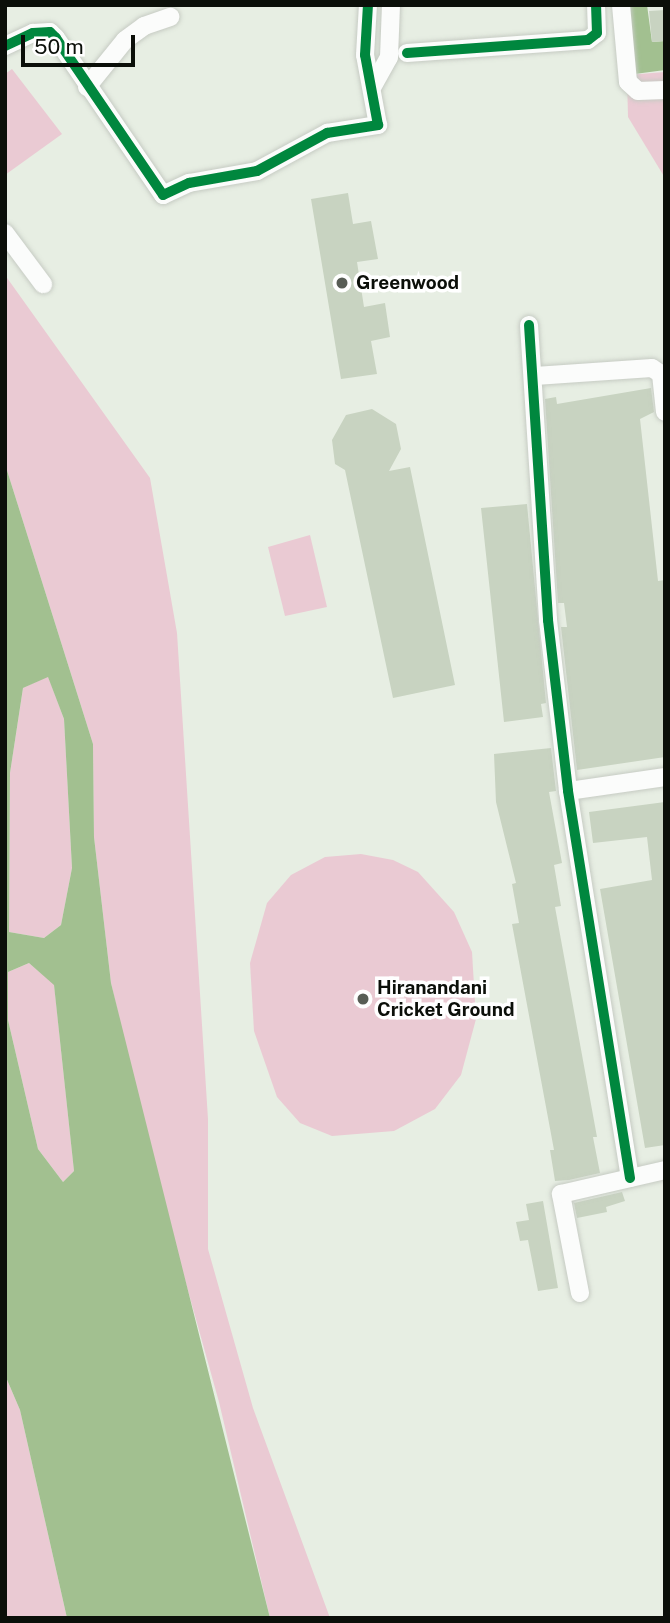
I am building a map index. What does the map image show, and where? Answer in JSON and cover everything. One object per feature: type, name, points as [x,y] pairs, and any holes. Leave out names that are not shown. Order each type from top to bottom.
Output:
[{"type":"street","points":[[5,46],[33,33],[50,32],[163,195],[189,183],[257,171],[327,133],[378,125],[373,86],[365,55],[368,5]]},
{"type":"street","points":[[373,86],[389,57],[391,5]]},
{"type":"street","points":[[407,53],[588,40],[597,33],[596,5]]},
{"type":"street","points":[[621,5],[628,82],[638,91],[665,90]]},
{"type":"street","points":[[88,87],[125,40],[144,26],[170,17]]},
{"type":"street","points":[[5,233],[43,284]]},
{"type":"street","points":[[529,325],[535,376],[548,620],[568,791],[631,1178]]},
{"type":"street","points":[[535,376],[652,368],[663,375],[665,412]]},
{"type":"street","points":[[568,791],[665,777]]},
{"type":"street","points":[[580,1293],[561,1194],[665,1170]]},
{"type":"shaded area","points":[[626,5],[647,5],[652,42],[665,41],[665,70],[627,75]]},
{"type":"shaded area","points":[[12,69],[62,134],[5,175],[5,74]]},
{"type":"shaded area","points":[[665,72],[665,178],[628,117],[627,75]]},
{"type":"shaded area","points":[[5,275],[150,478],[177,633],[208,1119],[208,1249],[253,1408],[330,1618],[270,1618],[219,1402],[155,1172],[111,983],[94,837],[93,744],[5,464]]},
{"type":"shaded area","points":[[5,464],[93,744],[94,837],[111,983],[270,1618],[67,1618],[20,1410],[5,1375]],"holes":[[[48,677],[64,719],[72,868],[61,925],[44,938],[9,932],[10,773],[23,688]],[[29,963],[54,985],[74,1171],[63,1182],[38,1149],[8,1020],[8,972]]]},
{"type":"shaded area","points":[[310,535],[327,607],[285,616],[268,547]]},
{"type":"shaded area","points":[[48,676],[64,719],[72,868],[61,925],[44,938],[9,932],[10,773],[23,688]]},
{"type":"shaded area","name":"Hiranandani Cricket Ground","points":[[361,854],[393,860],[418,872],[454,912],[472,952],[476,1019],[461,1075],[435,1109],[394,1131],[332,1136],[300,1123],[277,1097],[254,1031],[250,963],[267,903],[291,875],[325,857]]},
{"type":"shaded area","points":[[29,963],[54,984],[74,1171],[63,1182],[38,1149],[8,1020],[8,972]]},
{"type":"shaded area","points":[[5,1375],[20,1410],[67,1618],[5,1618]]},
{"type":"building","points":[[665,10],[665,41],[652,42],[649,11]]},
{"type":"building","name":"Greenwood","points":[[348,193],[353,224],[371,221],[378,259],[357,262],[364,307],[385,303],[390,337],[371,341],[377,374],[341,379],[311,199]]},
{"type":"building","points":[[651,388],[654,412],[640,419],[658,581],[665,580],[665,757],[577,770],[561,627],[567,627],[564,603],[558,603],[545,399],[556,397],[557,404]]},
{"type":"building","points":[[372,409],[396,424],[401,449],[389,471],[410,467],[455,685],[393,698],[345,470],[335,464],[332,440],[346,415]]},
{"type":"building","points":[[527,504],[546,703],[541,704],[543,717],[504,722],[481,508]]},
{"type":"building","points":[[551,748],[556,791],[549,792],[562,863],[554,865],[561,906],[555,907],[597,1137],[593,1137],[600,1173],[555,1181],[550,1150],[554,1150],[512,924],[519,923],[512,884],[516,883],[496,802],[494,754]]},
{"type":"building","points":[[665,802],[665,1145],[645,1148],[600,889],[652,880],[647,837],[593,843],[589,812]]},
{"type":"building","points":[[622,1192],[625,1201],[606,1207],[607,1212],[577,1218],[574,1203]]},
{"type":"building","points":[[543,1201],[558,1288],[538,1291],[528,1240],[520,1241],[516,1222],[529,1220],[526,1204]]},
{"type":"cycle path","points":[[5,46],[33,33],[50,32],[163,195],[189,183],[257,171],[327,133],[378,125],[365,55],[368,5]]},
{"type":"cycle path","points":[[407,53],[588,40],[597,33],[596,5]]},
{"type":"cycle path","points":[[529,325],[548,620],[568,791],[630,1178]]},
{"type":"place","name":"Greenwood","points":[[342,283]]},
{"type":"place","name":"Hiranandani Cricket Ground","points":[[363,999]]}]
